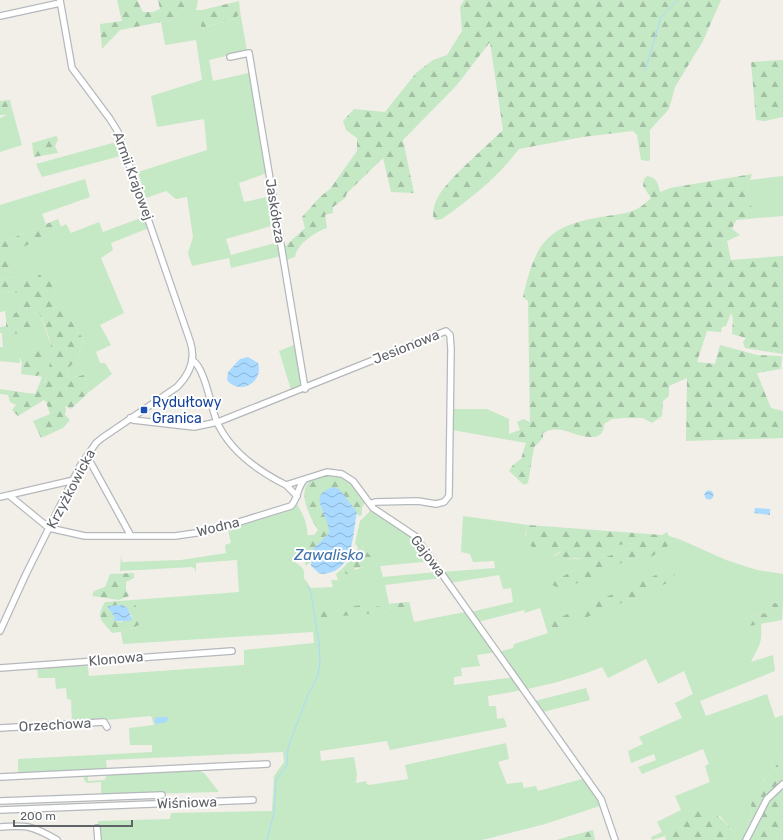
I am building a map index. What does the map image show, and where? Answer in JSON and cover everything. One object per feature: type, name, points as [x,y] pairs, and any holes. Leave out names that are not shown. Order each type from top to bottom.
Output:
[{"type":"street","points":[[0,16],[60,1]]},
{"type":"street","name":"Armii Krajowej","points":[[60,1],[72,68],[118,132],[193,350],[192,360]]},
{"type":"street","name":"Jaskółcza","points":[[230,57],[248,53],[304,388]]},
{"type":"street","name":"Jesionowa","points":[[130,418],[133,420],[194,427],[218,422],[446,331],[449,334],[451,349],[449,496],[444,502],[436,504],[418,501],[375,502],[370,504]]},
{"type":"street","points":[[192,360],[199,368],[218,422],[227,437],[252,465],[286,485],[297,496]]},
{"type":"street","name":"Krzyżkowicka","points":[[0,631],[22,581],[87,456],[102,438],[177,387],[185,377],[192,360]]},
{"type":"street","points":[[87,456],[131,536]]},
{"type":"street","name":"Gajowa","points":[[286,485],[327,472],[342,474],[353,482],[373,508],[415,536],[601,799],[615,840]]},
{"type":"street","name":"Wodna","points":[[49,528],[84,536],[175,536],[210,531],[291,506],[297,496],[301,483],[305,479]]},
{"type":"street","points":[[0,497],[10,496],[74,480]]},
{"type":"street","points":[[10,496],[49,528]]},
{"type":"street","name":"Klonowa","points":[[0,668],[232,650]]},
{"type":"street","name":"Orzechowa","points":[[0,728],[104,722],[107,727]]},
{"type":"street","points":[[0,777],[267,764]]},
{"type":"street","points":[[746,840],[767,799],[783,784]]},
{"type":"street","points":[[0,801],[162,795]]},
{"type":"street","name":"Wiśniowa","points":[[0,810],[253,800]]},
{"type":"street","points":[[0,827],[27,826],[40,830],[57,840]]},
{"type":"street","points":[[97,828],[98,840]]},
{"type":"green space","points":[[117,0],[137,0],[143,12],[153,12],[160,9],[158,0],[195,0],[171,20],[120,30],[102,49],[100,24],[122,21]]},
{"type":"green space","points":[[195,0],[198,0],[196,10],[202,10],[202,28],[236,19],[240,11],[247,51],[209,60],[213,81],[249,73],[267,173],[239,183],[244,202],[272,196],[275,225],[226,239],[231,255],[278,242],[282,256],[231,268],[229,258],[192,266],[188,253],[193,237],[187,197],[176,199],[166,191],[146,198],[138,172],[207,150],[204,119],[157,127],[151,96],[202,80],[196,40],[165,45],[161,22],[171,20]]},
{"type":"green space","points":[[464,0],[721,0],[703,41],[675,87],[669,109],[650,130],[650,160],[641,160],[637,135],[633,131],[582,137],[519,149],[502,169],[483,187],[442,219],[436,220],[433,217],[434,208],[441,192],[457,173],[503,130],[490,42],[456,86],[403,140],[414,193],[391,192],[383,158],[347,193],[345,198],[333,207],[333,213],[325,215],[327,228],[317,232],[307,239],[296,252],[295,257],[284,261],[282,249],[305,228],[302,217],[320,197],[330,189],[357,151],[357,138],[346,130],[343,121],[354,109],[385,112],[416,73],[433,60],[447,55],[462,31],[460,7]]},
{"type":"green space","points":[[239,1],[240,11],[236,19],[201,28],[202,10]]},
{"type":"green space","points":[[783,60],[783,117],[765,121],[756,120],[751,62]]},
{"type":"green space","points":[[10,100],[11,105],[0,110],[0,101]]},
{"type":"green space","points":[[11,105],[22,145],[0,152],[0,118],[7,115],[0,115],[0,110]]},
{"type":"green space","points":[[56,136],[58,139],[55,146],[58,153],[34,157],[32,143]]},
{"type":"green space","points":[[120,141],[124,155],[42,177],[36,164]]},
{"type":"green space","points":[[752,174],[745,195],[758,218],[736,220],[732,229],[740,235],[727,241],[731,260],[783,256],[783,354],[745,348],[743,342],[746,338],[732,334],[733,318],[731,313],[726,326],[722,327],[721,332],[707,331],[697,362],[715,364],[720,345],[757,355],[782,356],[781,369],[757,373],[771,408],[783,411],[783,438],[686,441],[687,378],[669,386],[669,396],[663,401],[662,416],[652,423],[643,418],[612,419],[604,424],[603,431],[599,435],[593,437],[587,437],[557,429],[543,433],[543,438],[534,447],[528,483],[524,485],[509,471],[513,465],[521,459],[526,443],[509,440],[509,434],[520,430],[517,422],[523,419],[530,422],[528,301],[523,297],[533,262],[548,238],[571,224],[631,212],[641,207],[651,198],[643,186],[644,179],[647,176],[656,181],[660,192],[670,188]]},
{"type":"green space","points":[[783,176],[783,216],[758,218],[745,195],[750,180]]},
{"type":"green space","points":[[85,179],[90,197],[42,214],[46,224],[0,242],[0,205]]},
{"type":"green space","points":[[146,216],[149,228],[111,243],[113,250],[101,258],[124,313],[100,325],[111,345],[96,352],[100,363],[105,363],[112,374],[89,392],[84,375],[68,378],[67,369],[77,360],[83,339],[55,294],[58,285],[30,285],[20,277],[0,279],[0,270],[19,271],[10,254],[66,224],[71,233],[99,222],[103,232]]},
{"type":"green space","points":[[58,219],[61,227],[10,254],[20,272],[0,270],[0,242]]},
{"type":"green space","points":[[28,273],[30,285],[39,275],[48,274],[58,277],[58,285],[55,294],[83,339],[77,360],[67,369],[68,378],[84,375],[89,392],[71,409],[65,406],[65,415],[70,420],[63,428],[41,438],[33,421],[50,414],[46,402],[44,400],[18,416],[12,410],[16,405],[10,402],[8,395],[0,394],[0,389],[35,394],[39,385],[45,383],[48,371],[51,346],[47,331],[38,311],[30,314],[32,328],[20,333],[12,334],[6,326],[6,318],[17,312],[29,309],[19,306],[19,293],[0,292],[0,279],[20,277]]},
{"type":"green space","points":[[0,292],[19,293],[19,306],[30,309],[17,312],[6,318],[5,311],[0,312]]},
{"type":"green space","points":[[38,311],[49,339],[52,356],[44,384],[39,385],[42,377],[37,376],[42,371],[19,356],[20,363],[0,361],[0,347],[3,347],[0,327],[6,326],[12,334],[30,314]]},
{"type":"green space","points":[[296,344],[303,388],[292,393],[279,351]]},
{"type":"green space","points":[[31,347],[42,351],[44,358],[42,371],[37,376],[21,374],[22,363],[19,356],[23,350]]},
{"type":"green space","points":[[453,409],[487,409],[509,419],[509,440],[452,430]]},
{"type":"green space","points":[[331,474],[347,480],[366,502],[362,507],[362,515],[359,516],[340,490],[320,506],[330,524],[329,533],[312,550],[311,562],[306,566],[303,555],[297,556],[294,553],[295,546],[300,539],[302,538],[305,541],[307,535],[314,535],[318,530],[308,512],[305,491],[311,479]]},
{"type":"green space","points":[[296,503],[301,511],[307,527],[307,537],[305,541],[294,548],[296,563],[303,569],[304,578],[311,588],[333,587],[331,580],[338,580],[336,574],[342,569],[344,572],[372,565],[374,563],[374,560],[362,546],[358,548],[355,543],[360,521],[373,508],[406,528],[433,561],[380,566],[383,577],[436,572],[441,578],[385,585],[389,604],[409,602],[414,622],[471,612],[513,602],[511,588],[503,589],[499,575],[449,583],[441,572],[495,568],[494,561],[473,562],[470,554],[461,552],[463,516],[528,525],[525,535],[545,549],[563,549],[551,558],[571,559],[591,557],[606,552],[620,544],[634,543],[631,548],[586,564],[550,583],[556,587],[564,587],[582,581],[639,554],[656,555],[659,551],[679,539],[726,560],[757,570],[783,574],[783,601],[771,604],[774,611],[741,619],[761,623],[760,644],[751,662],[773,655],[775,671],[700,701],[706,716],[767,694],[775,718],[783,715],[783,756],[770,774],[763,780],[752,809],[745,840],[734,840],[735,833],[720,816],[685,817],[665,836],[652,840],[651,837],[662,832],[657,822],[681,810],[675,796],[710,782],[705,766],[709,764],[703,749],[642,774],[638,767],[656,760],[654,754],[631,763],[628,751],[643,744],[639,737],[682,718],[675,703],[693,694],[684,671],[658,684],[646,659],[608,678],[602,667],[546,685],[488,696],[489,706],[496,706],[497,719],[504,718],[507,727],[390,750],[387,741],[320,751],[321,761],[354,757],[357,774],[356,783],[366,781],[369,785],[408,779],[405,765],[506,743],[509,759],[498,762],[507,784],[522,782],[524,788],[536,786],[538,791],[586,778],[603,805],[545,824],[482,840],[98,840],[98,821],[170,819],[171,813],[272,811],[274,776],[284,762],[283,752],[106,760],[107,769],[88,771],[88,781],[105,780],[107,772],[195,768],[205,774],[219,792],[101,795],[101,782],[87,783],[84,780],[84,771],[18,775],[18,759],[152,752],[152,745],[130,745],[129,728],[154,725],[151,716],[72,723],[71,700],[67,699],[66,688],[56,689],[55,678],[38,678],[37,665],[87,662],[89,676],[244,665],[244,650],[314,643],[313,632],[123,644],[121,632],[137,627],[137,608],[132,600],[239,592],[237,560],[196,563],[196,573],[195,569],[192,567],[120,571],[121,555],[122,562],[181,560],[226,553],[225,545],[231,543],[227,526],[286,511]],"holes":[[[540,608],[548,633],[514,644],[513,648],[498,652],[478,622],[524,610],[525,613]],[[498,652],[515,677],[454,685],[454,677],[462,676],[461,668],[480,666],[477,655]]]},
{"type":"green space","points":[[528,525],[662,535],[667,532],[669,536],[679,539],[650,558],[641,560],[639,555],[582,582],[564,587],[558,587],[550,583],[586,564],[631,548],[633,543],[618,545],[606,553],[585,559],[577,558],[556,560],[551,558],[558,554],[562,549],[534,548],[527,541],[526,534]]},
{"type":"green space","points":[[362,546],[374,560],[374,563],[371,567],[355,568],[350,574],[346,574],[342,569],[355,555],[358,548]]},
{"type":"green space","points":[[665,571],[675,574],[667,583],[548,633],[545,624]]},
{"type":"green space","points":[[134,573],[134,578],[126,582],[126,591],[129,596],[119,600],[92,596],[94,591],[105,587],[110,574]]},
{"type":"green space","points":[[132,600],[137,608],[137,619],[141,623],[131,629],[112,633],[100,616],[100,612],[105,602]],"holes":[[[118,605],[128,609],[132,617],[121,622],[115,621],[115,616],[108,608]]]},
{"type":"green space","points":[[783,601],[782,620],[743,627],[741,619],[774,611],[771,604]]},
{"type":"green space","points":[[409,602],[411,610],[319,618],[317,616],[321,609],[365,605],[382,607],[389,604]]},
{"type":"green space","points":[[586,688],[590,700],[543,712],[535,701]]},
{"type":"green space","points":[[783,756],[783,840],[745,840],[752,809],[749,794],[770,774]]},
{"type":"green space","points":[[695,810],[709,812],[718,816],[735,833],[734,840],[666,840],[665,836],[685,817]]},
{"type":"green space","points":[[593,830],[595,840],[556,840]]},
{"type":"water","points":[[248,357],[258,363],[258,376],[250,385],[238,387],[232,385],[227,380],[228,372],[240,359]]},
{"type":"water","name":"Zawalisko","points":[[334,487],[340,490],[357,512],[354,532],[352,543],[345,561],[339,568],[331,572],[320,574],[311,566],[312,550],[329,533],[319,500],[325,491]]},
{"type":"water","points":[[707,491],[711,491],[713,495],[711,499],[707,499],[705,497],[705,493]]},
{"type":"water","points":[[755,508],[770,509],[770,515],[754,513]]},
{"type":"water","points":[[123,605],[128,609],[132,619],[129,621],[115,621],[114,616],[108,606]]},
{"type":"water","points":[[157,717],[167,717],[168,720],[166,722],[156,724],[154,720]]},
{"type":"waterway","points":[[645,71],[661,17],[678,0]]},
{"type":"waterway","points":[[267,840],[274,813],[276,780],[287,765],[288,747],[308,695],[317,678],[320,664],[319,643],[311,593],[308,587]]},
{"type":"place","name":"Rydułtowy Granica","points":[[144,410]]}]
